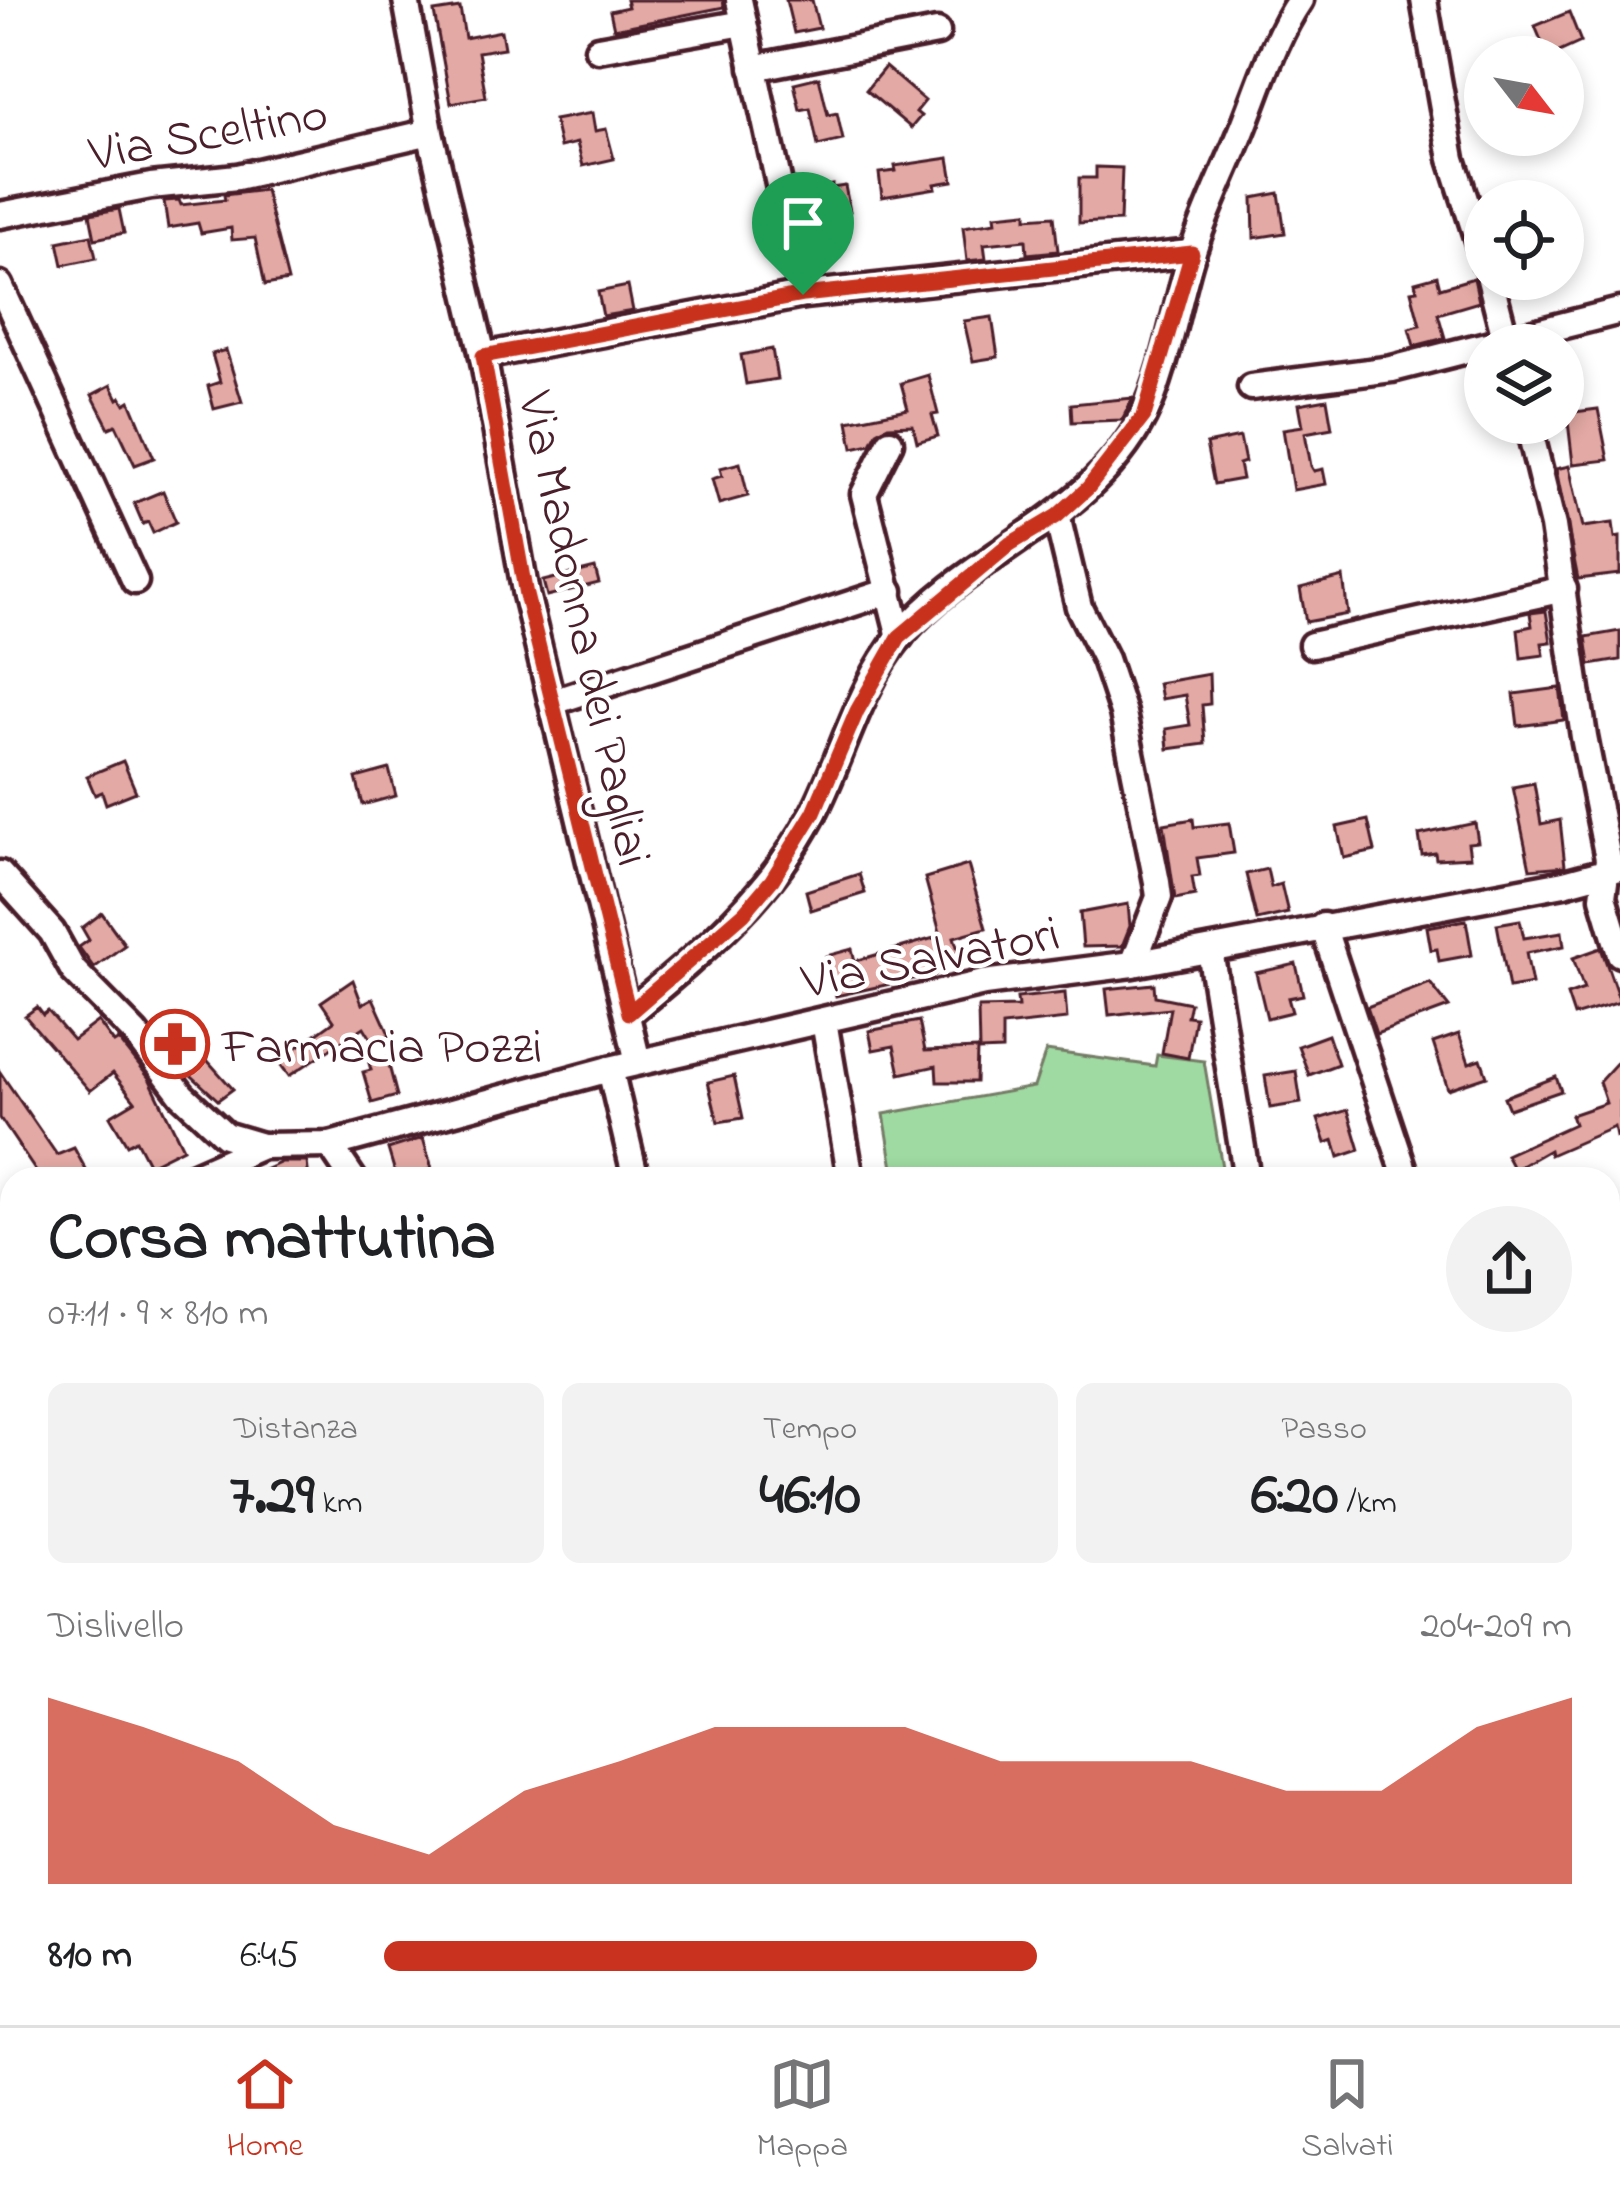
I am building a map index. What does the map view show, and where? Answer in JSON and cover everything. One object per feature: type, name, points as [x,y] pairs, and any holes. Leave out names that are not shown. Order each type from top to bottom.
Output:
[{"type":"street","name":"Via Madonna dei Pagliai","points":[[406,0],[430,132],[483,356],[526,595],[638,1062]]},
{"type":"street","points":[[629,1013],[744,913],[772,880],[814,812],[857,711],[899,637],[1010,544],[1057,516],[1088,488],[1144,416],[1192,253],[1270,60],[1300,0]]},
{"type":"street","points":[[1424,0],[1452,159],[1464,196]]},
{"type":"street","points":[[598,50],[741,12],[803,295]]},
{"type":"street","points":[[752,68],[938,32]]},
{"type":"street","name":"Via Sceltino","points":[[0,215],[151,186],[237,177],[430,132]]},
{"type":"street","points":[[483,356],[803,295],[1192,253]]},
{"type":"street","points":[[0,285],[135,580]]},
{"type":"street","points":[[1572,324],[1620,311]]},
{"type":"street","points":[[1251,387],[1393,369],[1464,352]]},
{"type":"street","points":[[890,442],[864,494],[899,637]]},
{"type":"street","points":[[1533,444],[1564,589],[1584,737],[1613,870],[1603,897],[1620,954]]},
{"type":"street","points":[[1057,516],[1079,607],[1105,659],[1123,712],[1157,882],[1159,897],[1133,964]]},
{"type":"street","points":[[1312,645],[1564,589]]},
{"type":"street","points":[[553,702],[890,591]]},
{"type":"street","name":"Via Salvatori","points":[[262,1146],[330,1144],[638,1062],[983,983],[1133,964],[1613,870]]},
{"type":"street","points":[[0,874],[9,894],[52,932],[73,970],[135,1033],[182,1096],[226,1135],[262,1146]]},
{"type":"street","points":[[1323,926],[1403,1167]]},
{"type":"street","points":[[1210,950],[1245,1167]]},
{"type":"street","points":[[824,1021],[849,1167]]},
{"type":"street","points":[[610,1069],[632,1167]]},
{"type":"street","points":[[330,1144],[345,1167]]},
{"type":"street","points":[[214,1167],[262,1146]]},
{"type":"green space","points":[[1046,1051],[1155,1066],[1157,1055],[1204,1061],[1222,1167],[893,1167],[884,1114],[1034,1087]]},
{"type":"building","points":[[626,0],[723,0],[724,7],[614,29],[610,11],[628,7]]},
{"type":"building","points":[[786,0],[812,0],[819,28],[794,33]]},
{"type":"building","points":[[460,8],[465,38],[501,31],[504,48],[478,52],[486,97],[451,103],[434,12]]},
{"type":"building","points":[[1569,12],[1579,36],[1539,36],[1535,26]]},
{"type":"building","points":[[885,67],[925,101],[911,128],[866,90]]},
{"type":"building","points":[[819,77],[828,115],[837,113],[843,140],[818,146],[810,108],[800,110],[794,83]]},
{"type":"building","points":[[592,113],[595,131],[606,129],[614,159],[583,166],[577,143],[560,147],[554,120]]},
{"type":"building","points":[[949,158],[953,181],[882,197],[879,173]]},
{"type":"building","points":[[1096,167],[1122,168],[1120,221],[1079,223],[1079,178],[1096,178]]},
{"type":"building","points":[[845,186],[850,211],[816,218],[810,190]]},
{"type":"building","points":[[265,190],[288,281],[265,285],[255,238],[232,240],[231,228],[201,233],[198,223],[168,228],[164,201],[179,200],[181,205]]},
{"type":"building","points":[[1279,193],[1285,233],[1254,238],[1253,198]]},
{"type":"building","points":[[119,209],[124,233],[95,239],[90,214]]},
{"type":"building","points":[[1027,212],[1027,218],[1054,216],[1058,251],[1027,254],[1026,240],[984,244],[986,259],[967,261],[963,227],[996,222],[995,215]]},
{"type":"building","points":[[91,235],[96,258],[63,265],[58,242]]},
{"type":"building","points":[[1437,276],[1440,288],[1464,281],[1464,300],[1479,302],[1438,314],[1445,338],[1414,346],[1409,328],[1420,325],[1411,291],[1417,290],[1415,282]]},
{"type":"building","points":[[628,286],[633,311],[603,316],[598,292]]},
{"type":"building","points":[[992,317],[998,357],[973,361],[964,321]]},
{"type":"building","points":[[772,349],[777,379],[746,384],[741,355]]},
{"type":"building","points":[[226,350],[242,402],[214,409],[208,386],[220,382],[212,354]]},
{"type":"building","points":[[928,375],[938,436],[917,442],[913,425],[888,426],[877,432],[871,444],[853,448],[848,421],[908,409],[901,383]]},
{"type":"building","points":[[111,385],[118,399],[125,404],[130,401],[154,458],[135,465],[116,425],[109,428],[92,395]]},
{"type":"building","points":[[1133,398],[1122,420],[1072,422],[1071,404]]},
{"type":"building","points":[[1327,399],[1332,428],[1305,433],[1311,466],[1314,471],[1323,469],[1326,484],[1293,490],[1283,429],[1303,426],[1299,404]]},
{"type":"building","points":[[1598,409],[1608,460],[1573,464],[1571,444],[1584,444],[1584,411]]},
{"type":"building","points":[[1240,437],[1245,462],[1239,464],[1242,479],[1214,484],[1206,444]]},
{"type":"building","points":[[740,463],[748,496],[719,504],[712,479],[722,476],[720,468]]},
{"type":"building","points":[[1569,466],[1583,527],[1613,523],[1615,538],[1620,537],[1620,574],[1578,579],[1556,469]]},
{"type":"building","points":[[163,491],[176,522],[153,533],[148,522],[143,524],[134,503]]},
{"type":"building","points":[[595,568],[599,583],[547,596],[543,581]]},
{"type":"building","points":[[1343,577],[1348,614],[1306,622],[1300,588]]},
{"type":"building","points":[[1546,611],[1551,642],[1542,643],[1544,655],[1521,658],[1518,629],[1532,626],[1530,613]]},
{"type":"building","points":[[1620,631],[1620,660],[1590,665],[1586,637]]},
{"type":"building","points":[[1209,674],[1210,704],[1202,705],[1205,744],[1168,749],[1166,729],[1190,725],[1185,695],[1161,699],[1158,683]]},
{"type":"building","points":[[1560,688],[1564,720],[1518,726],[1514,694]]},
{"type":"building","points":[[123,761],[136,792],[106,804],[102,792],[95,795],[87,776]]},
{"type":"building","points":[[389,769],[396,796],[363,805],[356,778]]},
{"type":"building","points":[[1534,783],[1541,824],[1560,820],[1565,866],[1530,869],[1513,787]]},
{"type":"building","points":[[1193,819],[1194,827],[1229,823],[1234,853],[1197,858],[1200,876],[1192,877],[1195,895],[1175,899],[1164,824]]},
{"type":"building","points":[[1368,820],[1375,851],[1344,858],[1337,827]]},
{"type":"building","points":[[1475,823],[1478,842],[1468,843],[1470,857],[1422,855],[1419,835]]},
{"type":"building","points":[[968,865],[986,928],[954,937],[959,953],[932,960],[935,974],[836,996],[826,956],[852,949],[855,961],[941,936],[925,878]]},
{"type":"building","points":[[1267,869],[1271,887],[1281,884],[1288,913],[1257,920],[1246,874]]},
{"type":"building","points":[[859,874],[865,893],[811,910],[806,891]]},
{"type":"building","points":[[1128,904],[1130,926],[1122,946],[1083,947],[1080,913]]},
{"type":"building","points":[[102,913],[125,945],[94,968],[79,947],[89,940],[82,928]]},
{"type":"building","points":[[1466,920],[1472,955],[1439,961],[1437,949],[1431,950],[1427,927]]},
{"type":"building","points":[[1520,920],[1524,938],[1562,932],[1564,946],[1526,953],[1532,984],[1509,988],[1497,924]]},
{"type":"building","points":[[1601,948],[1620,1002],[1574,1016],[1567,995],[1584,989],[1573,958]]},
{"type":"building","points":[[1296,964],[1303,995],[1288,998],[1292,1012],[1267,1018],[1256,973]]},
{"type":"building","points":[[353,980],[362,1004],[373,998],[390,1036],[373,1042],[364,1027],[289,1076],[278,1061],[334,1021],[321,1002]]},
{"type":"building","points":[[1430,983],[1449,1007],[1376,1034],[1367,1007]]},
{"type":"building","points":[[1154,984],[1155,996],[1190,1003],[1187,1016],[1195,1017],[1188,1058],[1162,1053],[1170,1008],[1109,1015],[1106,989]]},
{"type":"building","points":[[1065,993],[1067,1019],[1002,1026],[1002,1050],[979,1051],[978,1008],[1018,1007],[1017,998]]},
{"type":"building","points":[[37,1007],[43,1015],[48,1011],[73,1040],[98,1021],[114,1043],[119,1040],[149,1078],[183,1148],[149,1165],[136,1140],[127,1145],[110,1116],[135,1101],[113,1073],[90,1091],[25,1016]]},
{"type":"building","points":[[919,1021],[925,1051],[977,1049],[976,1082],[937,1082],[936,1066],[900,1074],[894,1046],[873,1050],[869,1031]]},
{"type":"building","points":[[173,1025],[233,1089],[218,1100],[180,1065],[159,1038]]},
{"type":"building","points":[[1459,1034],[1469,1063],[1481,1059],[1487,1076],[1448,1089],[1433,1043]]},
{"type":"building","points":[[1328,1035],[1338,1064],[1309,1075],[1298,1046]]},
{"type":"building","points":[[387,1058],[397,1096],[372,1103],[363,1072],[371,1070],[369,1063]]},
{"type":"building","points":[[1620,1059],[1620,1136],[1616,1137],[1614,1127],[1512,1167],[1506,1155],[1574,1124],[1571,1115],[1606,1103],[1599,1082]]},
{"type":"building","points":[[1296,1071],[1301,1103],[1270,1108],[1265,1076]]},
{"type":"building","points":[[0,1072],[57,1155],[74,1148],[84,1167],[33,1167],[0,1118]]},
{"type":"building","points":[[734,1076],[743,1118],[718,1122],[708,1082]]},
{"type":"building","points":[[1556,1077],[1561,1091],[1509,1109],[1504,1097]]},
{"type":"building","points":[[1348,1110],[1360,1150],[1339,1157],[1334,1140],[1326,1143],[1318,1119]]},
{"type":"building","points":[[423,1138],[431,1167],[393,1167],[388,1149]]},
{"type":"building","points":[[307,1162],[308,1167],[271,1167]]},
{"type":"place","name":"Farmacia Pozzi","points":[[175,1044]]},
{"type":"route","points":[[1192,253],[1144,416],[1133,433],[1088,488],[1057,516],[1010,544],[899,637],[857,711],[814,812],[772,880],[744,913],[629,1013],[526,595],[483,356],[803,295],[1192,253]]}]
